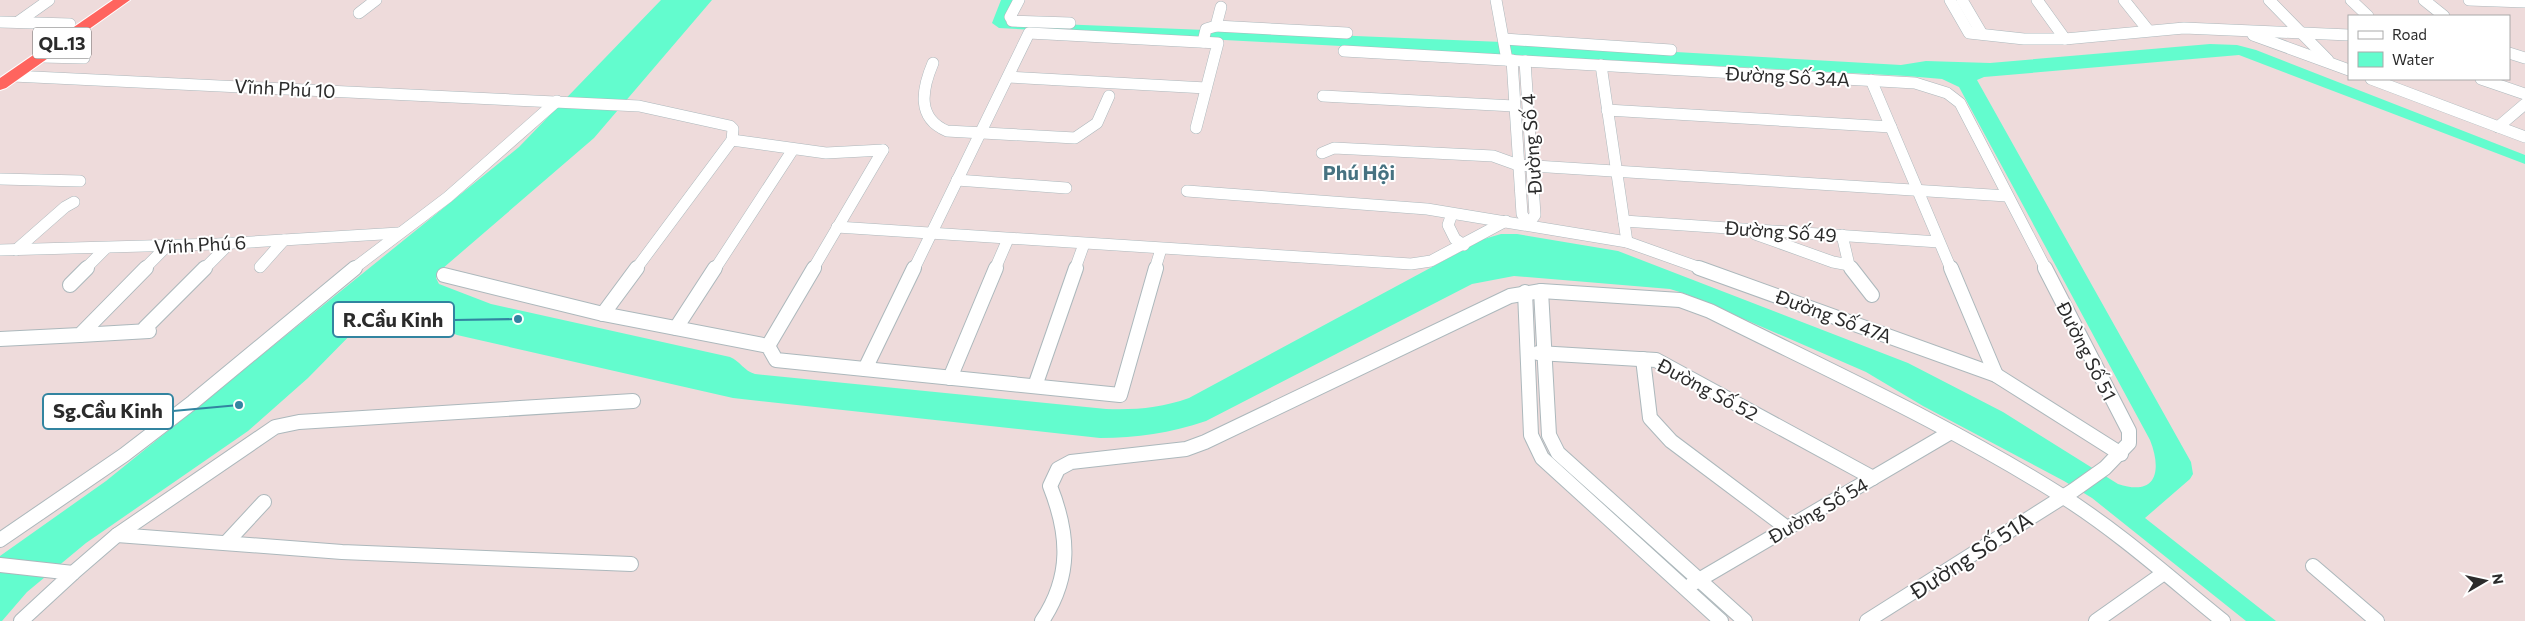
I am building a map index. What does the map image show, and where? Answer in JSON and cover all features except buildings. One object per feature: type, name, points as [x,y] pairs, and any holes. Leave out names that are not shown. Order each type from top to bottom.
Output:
[{"type":"highway","name":"QL.13","points":[[0,85],[7,74],[70,24],[105,0]]},
{"type":"highway","name":"QL.13","points":[[7,74],[42,57],[123,0]]},
{"type":"street","points":[[18,22],[49,0]]},
{"type":"street","points":[[359,13],[376,0]]},
{"type":"street","points":[[1019,0],[1011,17],[1012,20],[1218,43],[1196,128]]},
{"type":"street","points":[[1496,0],[1505,40],[1514,106],[1515,161],[1522,214],[1528,224]]},
{"type":"street","points":[[1950,0],[1969,33],[2024,39],[2064,39],[2184,28],[2348,35]]},
{"type":"street","points":[[1962,0],[1982,34]]},
{"type":"street","points":[[2037,0],[2064,39]]},
{"type":"street","points":[[2124,0],[2148,30]]},
{"type":"street","points":[[2269,0],[2331,63]]},
{"type":"street","points":[[2351,0],[2367,15]]},
{"type":"street","points":[[2424,0],[2443,15]]},
{"type":"street","points":[[2469,0],[2525,2]]},
{"type":"street","points":[[1216,26],[1220,7]]},
{"type":"street","points":[[0,22],[70,24]]},
{"type":"street","points":[[865,369],[1030,33],[1069,26]]},
{"type":"street","points":[[1203,41],[1206,28],[1216,26],[1347,33]]},
{"type":"street","points":[[2242,30],[2348,70]]},
{"type":"street","points":[[1505,40],[1672,50]]},
{"type":"street","name":"Đường Số 34A","points":[[1344,51],[1915,83],[1947,93],[1960,103],[2005,192]]},
{"type":"street","points":[[2510,53],[2525,58]]},
{"type":"street","points":[[42,57],[84,58]]},
{"type":"street","name":"Đường Số 4","points":[[1525,61],[1535,215],[1528,224]]},
{"type":"street","points":[[933,63],[925,94],[925,112],[928,121],[940,129],[1075,138],[1097,123],[1109,96]]},
{"type":"street","points":[[1601,65],[1627,242]]},
{"type":"street","name":"Vĩnh Phú 10","points":[[7,74],[635,106],[724,124],[733,129],[732,140]]},
{"type":"street","points":[[1008,77],[1206,88]]},
{"type":"street","points":[[1870,80],[1996,375]]},
{"type":"street","points":[[2374,80],[2525,138]]},
{"type":"street","points":[[2484,80],[2525,94]]},
{"type":"street","points":[[1323,96],[1514,106]]},
{"type":"street","points":[[0,540],[124,455],[193,402],[399,233],[448,197],[561,101]]},
{"type":"street","points":[[2498,127],[2525,104]]},
{"type":"street","points":[[1607,110],[1891,127]]},
{"type":"street","points":[[604,314],[732,140],[809,153],[856,153],[883,150],[768,346]]},
{"type":"street","points":[[1515,161],[1493,156],[1334,148],[1322,153],[1335,157],[1487,164],[1515,161],[2005,192]]},
{"type":"street","points":[[676,328],[792,151]]},
{"type":"street","points":[[0,180],[80,181]]},
{"type":"street","points":[[957,180],[1066,188]]},
{"type":"street","name":"Đường Số 47A","points":[[1187,191],[1427,209],[1528,224],[1627,242],[1996,375],[2120,454]]},
{"type":"street","name":"Đường Số 51","points":[[2005,192],[2129,432],[2129,443],[2120,454],[2105,468],[2068,493]]},
{"type":"street","points":[[16,250],[65,206],[74,202]]},
{"type":"street","points":[[1452,214],[1448,225],[1455,239],[1464,245]]},
{"type":"street","points":[[837,228],[1411,264],[1430,261],[1464,245],[1506,221]]},
{"type":"street","name":"Đường Số 49","points":[[1624,221],[1939,242]]},
{"type":"street","points":[[1741,229],[1833,262],[1850,265]]},
{"type":"street","name":"Vĩnh Phú 6","points":[[0,250],[167,246],[399,233]]},
{"type":"street","points":[[1842,235],[1850,265],[1872,296]]},
{"type":"street","points":[[950,378],[1008,239]]},
{"type":"street","points":[[260,267],[284,240]]},
{"type":"street","points":[[0,339],[147,330],[230,243]]},
{"type":"street","points":[[1035,386],[1084,244]]},
{"type":"street","points":[[80,335],[167,246]]},
{"type":"street","points":[[70,285],[106,248]]},
{"type":"street","points":[[444,275],[604,314],[768,346],[776,360],[1120,395],[1161,248]]},
{"type":"street","points":[[1541,291],[1549,435],[1558,453],[1745,621]]},
{"type":"street","points":[[1042,621],[1049,612],[1062,586],[1065,551],[1062,519],[1050,486],[1058,469],[1071,462],[1172,451],[1205,442],[1501,300],[1525,292],[1541,291],[1680,300],[1710,311],[2068,493],[2223,621]]},
{"type":"street","points":[[1525,292],[1532,435],[1542,458],[1721,621]]},
{"type":"street","name":"Đường Số 52","points":[[1528,353],[1656,360],[1873,478]]},
{"type":"street","points":[[1643,359],[1650,418],[1671,442],[1787,528]]},
{"type":"street","points":[[21,621],[117,535],[276,427],[298,422],[634,401]]},
{"type":"street","name":"Đường Số 54","points":[[1685,588],[1951,432]]},
{"type":"street","name":"Đường Số 51A","points":[[1867,621],[2068,493]]},
{"type":"street","points":[[226,543],[264,502]]},
{"type":"street","points":[[117,535],[342,552],[631,564]]},
{"type":"street","points":[[0,565],[73,573]]},
{"type":"street","points":[[2312,566],[2377,621]]},
{"type":"street","points":[[2096,621],[2164,574]]},
{"type":"water","points":[[661,0],[712,0],[594,138],[442,269],[436,278],[439,284],[491,304],[730,357],[755,374],[1106,409],[1148,408],[1189,398],[1484,239],[1501,234],[1517,234],[1618,251],[1908,363],[2003,412],[2118,484],[2141,487],[2148,484],[2153,478],[2156,461],[2150,440],[1959,87],[1942,79],[999,28],[992,23],[1001,0],[1016,0],[1011,22],[1502,42],[1901,65],[1926,61],[1990,63],[2210,44],[2237,45],[2256,50],[2525,155],[2525,164],[2239,55],[1984,77],[1977,80],[2191,462],[2193,474],[2190,479],[2145,518],[2276,621],[2246,621],[2092,498],[2064,481],[1923,406],[1866,372],[1686,294],[1670,289],[1514,276],[1472,284],[1206,421],[1166,432],[1114,438],[733,398],[457,335],[399,310],[383,309],[365,320],[308,378],[248,431],[86,543],[27,592],[0,621],[0,556],[106,481],[519,147]]},
{"type":"place","name":"R.Cầu Kinh","points":[[518,319]]},
{"type":"place","name":"Sg.Cầu Kinh","points":[[239,405]]},
{"type":"district","name":"Phú Hội","points":[[1359,172]]}]
